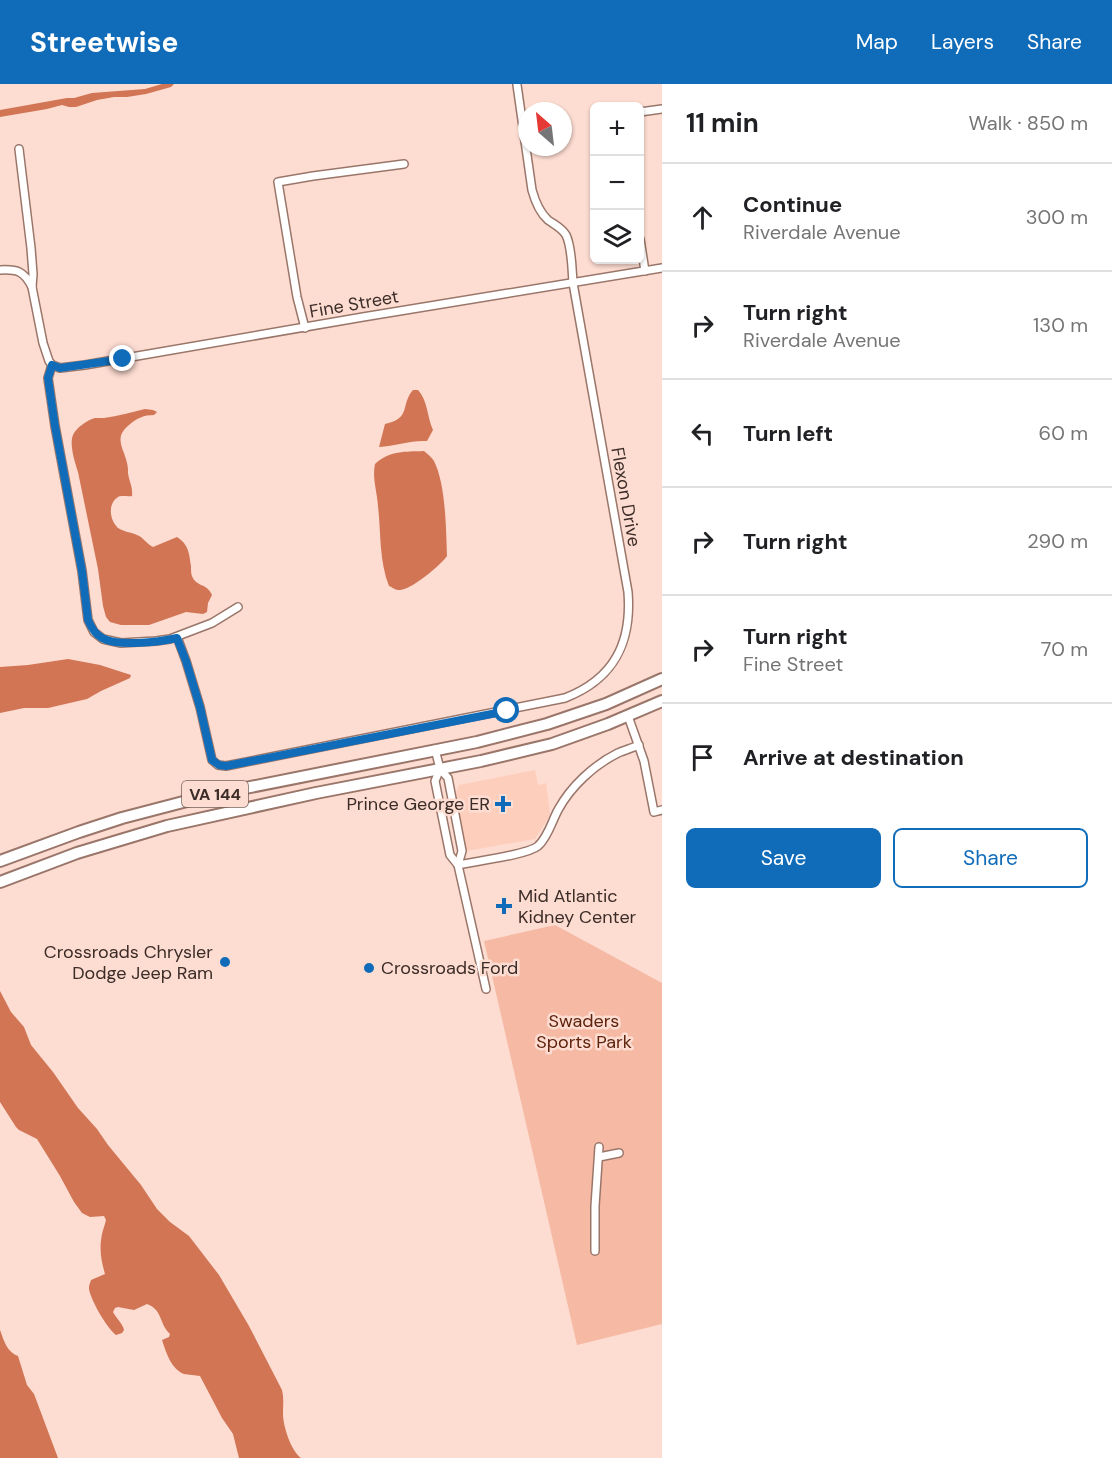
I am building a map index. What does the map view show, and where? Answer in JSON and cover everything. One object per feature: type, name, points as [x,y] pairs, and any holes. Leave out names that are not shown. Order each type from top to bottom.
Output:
[{"type":"main road","name":"VA 144","points":[[0,861],[79,832],[150,810],[210,795],[519,732],[606,704],[662,679]]},
{"type":"main road","name":"VA 144","points":[[0,882],[77,853],[167,826],[552,744],[581,735],[662,701]]},
{"type":"street","name":"Flexon Drive","points":[[177,638],[200,707],[212,760],[226,766],[555,701],[574,695],[594,682],[610,667],[617,656],[627,632],[628,592],[573,283],[568,239],[561,229],[547,219],[541,211],[532,190],[517,85]]},
{"type":"street","points":[[644,111],[662,108]]},
{"type":"street","points":[[19,149],[31,248],[32,287],[43,343],[52,365],[48,378],[82,571],[88,620],[99,637],[112,642],[156,641],[177,638],[212,623],[237,608]]},
{"type":"street","points":[[304,328],[278,182],[404,164]]},
{"type":"street","points":[[644,264],[645,271]]},
{"type":"street","name":"Fine Street","points":[[52,365],[60,368],[85,365],[662,268]]},
{"type":"street","points":[[0,270],[18,271],[27,278],[32,287]]},
{"type":"street","points":[[628,716],[658,811]]},
{"type":"street","points":[[458,865],[522,853],[536,847],[542,841],[567,795],[575,787],[601,764],[619,753],[639,746]]},
{"type":"street","points":[[435,749],[440,769],[448,778],[462,851],[458,865]]},
{"type":"street","points":[[440,769],[435,781],[450,855],[458,865],[486,989]]},
{"type":"street","points":[[595,1251],[599,1147]]},
{"type":"street","points":[[599,1157],[619,1153]]},
{"type":"shaded area","points":[[162,84],[174,84],[171,87],[146,94],[97,100],[76,107],[62,105],[0,117],[0,110],[92,93],[145,89]]},
{"type":"shaded area","points":[[413,390],[418,390],[424,399],[433,430],[427,441],[379,447],[385,424],[402,415]]},
{"type":"shaded area","points":[[145,409],[157,412],[135,420],[122,434],[121,443],[132,496],[119,496],[115,500],[111,508],[113,521],[118,528],[139,536],[153,547],[177,537],[188,550],[191,574],[194,579],[212,595],[207,612],[203,614],[186,612],[149,625],[121,625],[110,622],[103,606],[98,569],[73,454],[72,439],[79,427],[92,419]]},
{"type":"shaded area","points":[[424,451],[434,461],[441,482],[445,508],[447,556],[417,582],[397,590],[389,586],[383,567],[374,469],[375,464],[386,456]]},
{"type":"shaded area","points":[[68,659],[100,665],[131,675],[130,678],[87,699],[48,708],[24,708],[0,713],[0,667]]},
{"type":"shaded area","name":"Prince George ER","points":[[535,770],[538,785],[546,783],[550,815],[535,839],[466,851],[456,793],[459,785]]},
{"type":"shaded area","points":[[0,991],[11,1012],[24,1027],[31,1045],[78,1108],[141,1185],[157,1209],[189,1236],[219,1275],[249,1326],[282,1390],[283,1419],[286,1431],[294,1450],[301,1458],[239,1458],[233,1434],[200,1376],[179,1372],[170,1360],[162,1340],[170,1334],[152,1307],[147,1304],[134,1310],[115,1308],[113,1312],[124,1330],[116,1335],[104,1321],[93,1300],[89,1285],[91,1280],[105,1274],[101,1245],[106,1220],[104,1216],[90,1217],[82,1213],[37,1139],[16,1127],[0,1102]]},
{"type":"shaded area","points":[[0,1330],[9,1349],[18,1356],[27,1385],[34,1394],[58,1458],[0,1458]]},
{"type":"green space","name":"Swaders Sports Park","points":[[555,925],[662,983],[662,1324],[577,1345],[484,941]]},
{"type":"place","name":"Prince George ER","points":[[503,804]]},
{"type":"place","name":"Mid Atlantic Kidney Center","points":[[504,906]]},
{"type":"place","name":"Crossroads Chrysler Dodge Jeep Ram","points":[[225,962]]},
{"type":"place","name":"Crossroads Ford","points":[[369,968]]},
{"type":"route","points":[[123,359],[60,368],[52,365],[48,378],[82,571],[88,620],[99,637],[112,642],[177,638],[200,707],[212,760],[219,765],[226,766],[507,711]]}]
